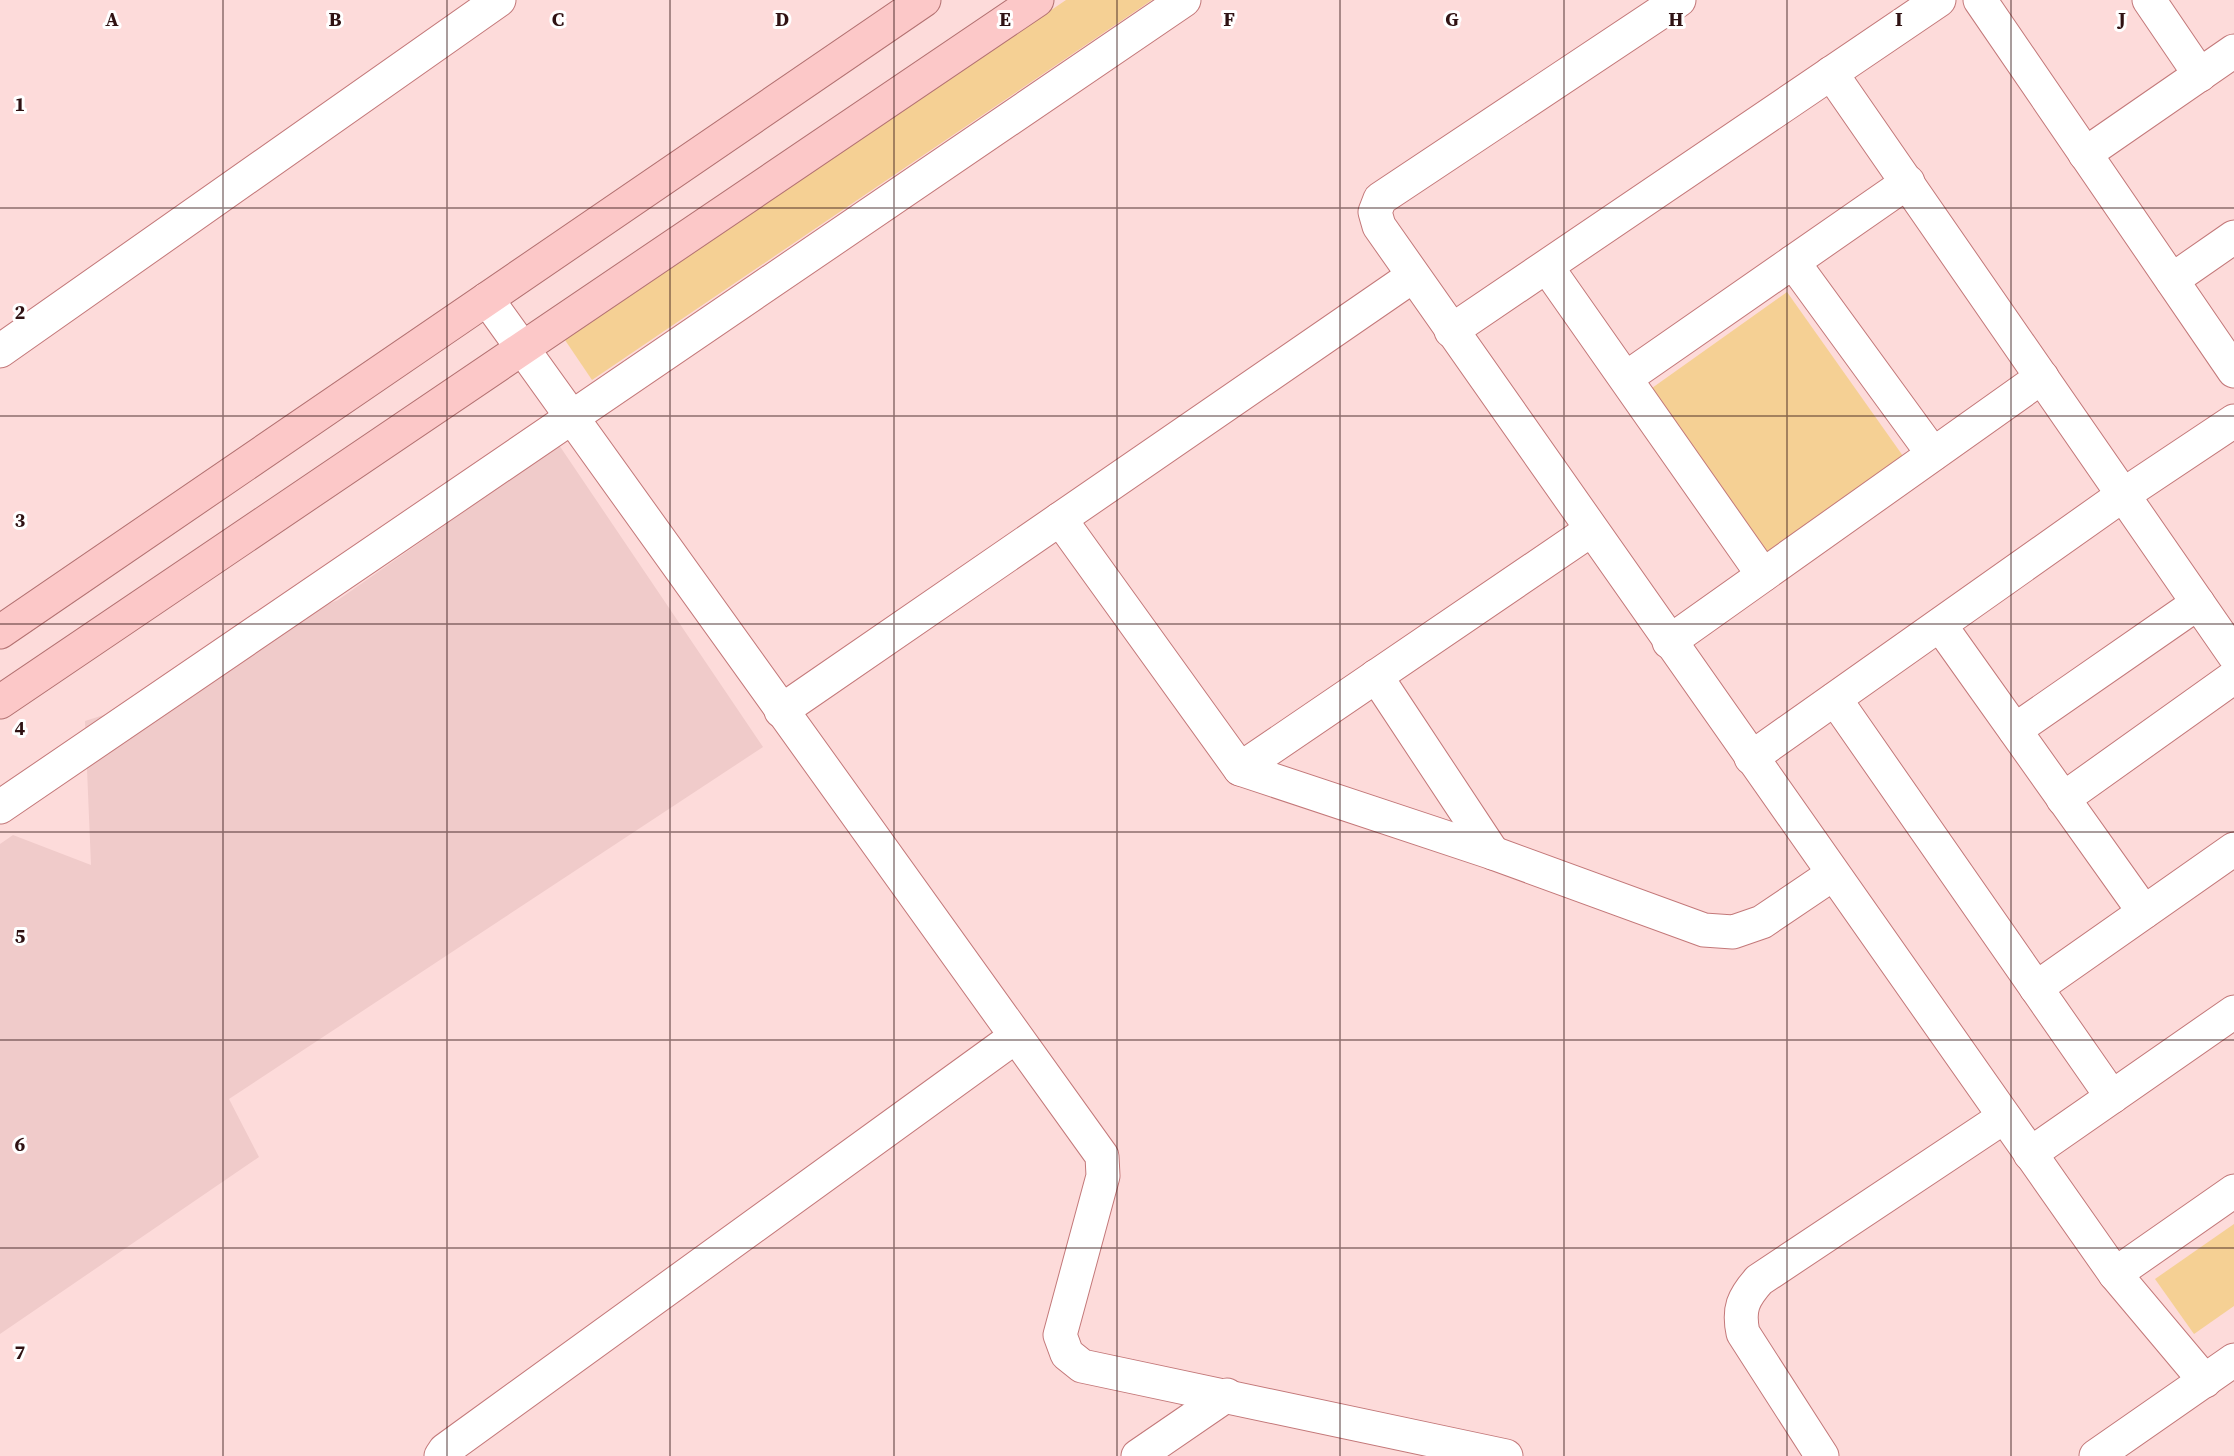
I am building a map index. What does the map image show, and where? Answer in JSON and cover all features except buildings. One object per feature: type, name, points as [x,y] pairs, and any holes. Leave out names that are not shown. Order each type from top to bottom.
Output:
[{"type":"main road","points":[[0,632],[924,0]]},
{"type":"main road","points":[[0,702],[520,347],[1037,0]]},
{"type":"street","points":[[0,351],[499,0]]},
{"type":"street","points":[[0,807],[1184,0]]},
{"type":"street","points":[[1678,0],[1380,199],[1376,212],[1379,226],[1451,332],[2115,1274],[2205,1381]]},
{"type":"street","points":[[1451,332],[1940,0]]},
{"type":"street","points":[[1980,0],[2234,371]]},
{"type":"street","points":[[2149,0],[2200,75]]},
{"type":"street","points":[[2085,154],[2234,51]]},
{"type":"street","points":[[1831,73],[2234,655]]},
{"type":"street","points":[[1626,378],[1908,182]]},
{"type":"street","points":[[2172,280],[2234,237]]},
{"type":"street","points":[[1793,262],[1933,454]]},
{"type":"street","points":[[1547,267],[1763,575]]},
{"type":"street","points":[[781,711],[1413,276]]},
{"type":"street","points":[[487,299],[1102,1156],[1103,1176],[1060,1335],[1067,1354],[1082,1366],[1227,1395],[1501,1456]]},
{"type":"street","points":[[1669,642],[2042,377]]},
{"type":"street","points":[[1751,758],[2123,495],[2234,421]]},
{"type":"street","points":[[1060,519],[1240,769],[1493,853],[1704,930],[1734,932],[1762,922],[1833,874]]},
{"type":"street","points":[[1240,769],[1591,530]]},
{"type":"street","points":[[2015,730],[2198,603]]},
{"type":"street","points":[[1940,625],[2144,912]]},
{"type":"street","points":[[1376,676],[1493,853]]},
{"type":"street","points":[[2063,799],[2234,677]]},
{"type":"street","points":[[1835,699],[2112,1097]]},
{"type":"street","points":[[2036,988],[2234,849]]},
{"type":"street","points":[[2030,1154],[2234,1012]]},
{"type":"street","points":[[441,1456],[445,1450],[1015,1037]]},
{"type":"street","points":[[1822,1456],[1743,1333],[1739,1315],[1744,1296],[1759,1280],[2004,1117]]},
{"type":"street","points":[[2115,1274],[2234,1191]]},
{"type":"street","points":[[2096,1456],[2234,1360]]},
{"type":"street","points":[[1138,1456],[1227,1395]]},
{"type":"shaded area","points":[[1066,0],[1152,0],[592,380],[565,340]]},
{"type":"shaded area","points":[[1787,292],[1903,456],[1767,552],[1652,388]]},
{"type":"shaded area","points":[[559,445],[763,747],[229,1099],[259,1157],[0,1334],[0,844],[13,835],[91,865],[85,721],[220,678],[258,632],[338,600]]},
{"type":"shaded area","points":[[2234,1224],[2234,1306],[2194,1334],[2155,1279]]}]
